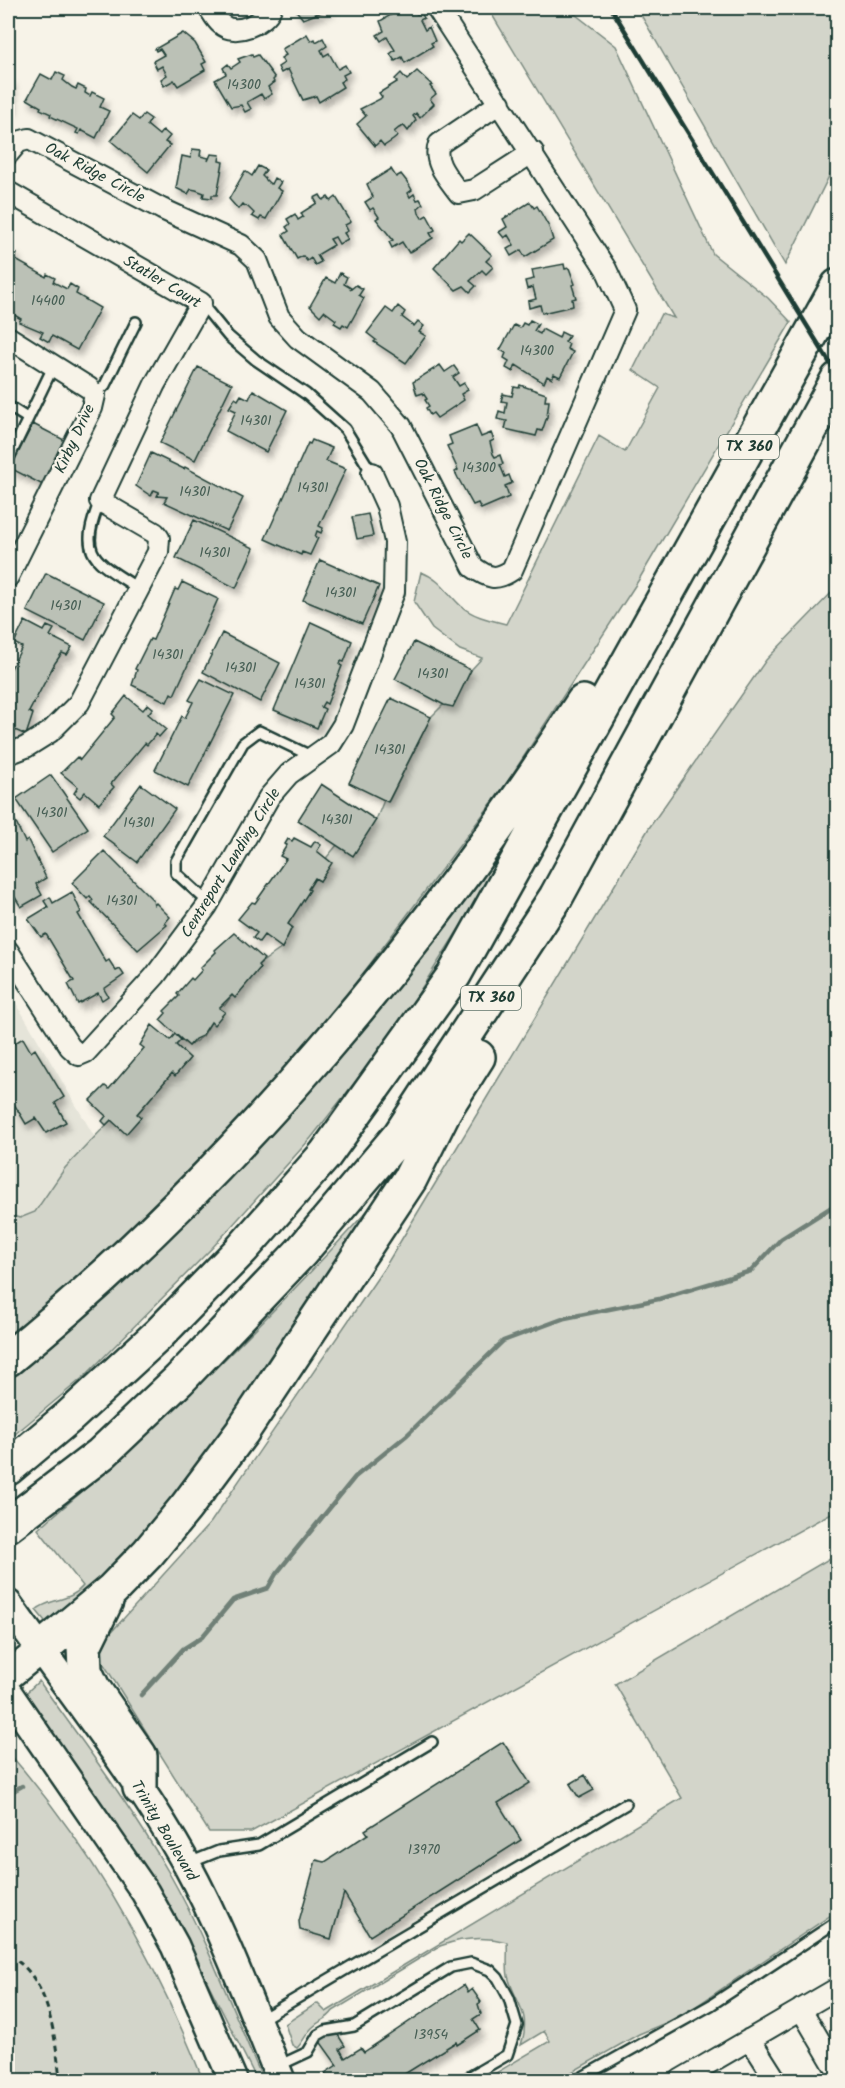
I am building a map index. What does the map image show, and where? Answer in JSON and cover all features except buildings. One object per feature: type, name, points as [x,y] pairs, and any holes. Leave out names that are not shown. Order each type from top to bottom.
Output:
[{"type":"highway","name":"TX 360","points":[[8,1468],[70,1416],[158,1335],[242,1249],[325,1155],[454,975],[837,286]]},
{"type":"highway","name":"TX 360","points":[[12,1522],[109,1446],[236,1322],[301,1252],[400,1135],[556,897],[837,379]]},
{"type":"highway","points":[[8,1359],[54,1322],[184,1199],[330,1041],[425,924],[522,796],[617,650],[659,607]]},
{"type":"highway","points":[[40,1650],[112,1590],[186,1507],[242,1432],[410,1179],[444,1111],[513,1002],[524,948]]},
{"type":"highway","points":[[112,1590],[84,1646],[86,1671],[93,1688],[140,1756],[140,1788]]},
{"type":"main road","name":"Trinity Boulevard","points":[[8,1604],[140,1788],[187,1864],[231,1956],[278,2074]]},
{"type":"main road","points":[[8,1676],[40,1650]]},
{"type":"main road","points":[[8,1693],[113,1843],[170,1937],[232,2080]]},
{"type":"main road","points":[[8,1725],[31,1734],[53,1757]]},
{"type":"street","points":[[209,8],[221,25],[231,28],[248,27],[262,20],[271,8]]},
{"type":"street","name":"Oak Ridge Circle","points":[[8,154],[18,142],[29,139],[162,209],[241,245],[257,260],[279,317],[298,338],[372,392],[400,426],[473,567],[488,578],[501,578],[512,570],[625,309],[606,269],[533,152],[437,8]]},
{"type":"street","points":[[500,103],[440,144],[437,159],[446,176],[459,193],[474,190],[533,152]]},
{"type":"street","name":"Statler Court","points":[[8,192],[201,303]]},
{"type":"street","points":[[8,754],[26,747],[50,732],[80,703],[158,552],[159,538],[100,501],[155,384],[201,303]]},
{"type":"street","name":"Kirby Drive","points":[[8,337],[89,388],[95,395],[92,408],[8,576]]},
{"type":"street","name":"Centreport Landing Circle","points":[[8,951],[70,1047],[80,1055],[86,1052],[155,976],[209,903],[269,797],[289,774],[331,744],[344,725],[394,592],[395,542],[387,506],[372,472]]},
{"type":"street","points":[[680,2080],[837,1988]]},
{"type":"street","points":[[801,2009],[837,2072]]},
{"type":"street","points":[[750,2039],[776,2080]]},
{"type":"lane","name":"Statler Court","points":[[201,303],[228,336],[256,360],[306,394],[345,429],[372,472]]},
{"type":"lane","points":[[95,395],[105,384],[136,322]]},
{"type":"lane","points":[[8,460],[53,367]]},
{"type":"lane","points":[[8,406],[27,418]]},
{"type":"lane","points":[[100,501],[90,533],[92,555],[101,564],[139,589]]},
{"type":"lane","points":[[209,903],[176,873],[176,861],[243,743],[259,731],[313,757]]},
{"type":"lane","points":[[187,1864],[219,1851],[260,1845],[432,1742]]},
{"type":"lane","points":[[258,2021],[626,1804]]},
{"type":"lane","points":[[577,2080],[711,2005],[837,1921]]},
{"type":"lane","points":[[278,2074],[308,2052],[318,2035],[325,2031],[354,2026],[451,1967],[471,1963],[481,1965],[498,1978],[509,1998],[517,2025],[507,2055],[464,2080]]},
{"type":"path","points":[[8,1956],[25,1967],[39,1988],[52,2035],[60,2080]]},
{"type":"shaded area","points":[[488,8],[567,8],[616,46],[713,254],[768,298],[791,322],[638,581],[506,784],[343,1000],[269,1090],[85,1272],[8,1343],[8,1215],[20,1218],[35,1212],[65,1168],[111,1120],[126,1133],[140,1118],[137,1114],[172,1073],[175,1075],[190,1058],[176,1045],[181,1040],[189,1046],[203,1036],[211,1022],[224,1012],[219,1008],[225,1005],[232,995],[235,998],[260,968],[258,965],[282,948],[292,928],[288,924],[315,878],[320,881],[327,857],[337,845],[376,820],[384,800],[389,801],[431,717],[444,704],[453,706],[471,670],[482,658],[460,650],[432,629],[414,602],[421,572],[438,582],[466,610],[482,618],[506,624],[599,436],[625,452],[660,388],[633,370],[661,314],[674,318]]},
{"type":"shaded area","points":[[637,8],[837,8],[837,160],[785,265]]},
{"type":"shaded area","points":[[837,587],[837,1510],[251,1832],[209,1832],[95,1650],[211,1522],[385,1267],[649,828],[766,660]]},
{"type":"shaded area","points":[[501,851],[501,862],[392,1035],[311,1138],[212,1248],[86,1375],[8,1440],[8,1379],[59,1336],[488,859]]},
{"type":"shaded area","points":[[8,989],[114,1170],[8,1232]]},
{"type":"shaded area","points":[[369,1209],[373,1211],[371,1220],[146,1542],[49,1626],[36,1610],[47,1603],[72,1595],[83,1586],[38,1529],[126,1453],[209,1375],[290,1294]]},
{"type":"shaded area","points":[[837,1554],[837,1911],[680,2017],[639,2034],[558,2080],[484,2080],[550,2041],[544,2031],[521,2045],[525,2024],[524,2016],[508,1976],[507,1942],[490,1939],[457,1941],[440,1946],[333,2011],[311,2029],[297,2048],[292,2045],[285,2024],[317,2003],[326,2012],[682,1798],[615,1684]]},
{"type":"shaded area","points":[[39,1681],[123,1799],[169,1873],[208,1950],[263,2080],[257,2080],[177,1922],[32,1708],[26,1693]]},
{"type":"shaded area","points":[[8,1752],[68,1827],[120,1908],[165,1992],[203,2080],[8,2080]]},
{"type":"waterway","points":[[141,1695],[183,1649],[202,1637],[233,1600],[268,1588],[276,1574],[355,1477],[407,1435],[503,1341],[565,1318],[659,1299],[751,1271],[781,1239],[838,1203]]},
{"type":"waterway","points":[[8,1794],[22,1786]]},
{"type":"railway","points":[[611,8],[838,376]]}]
